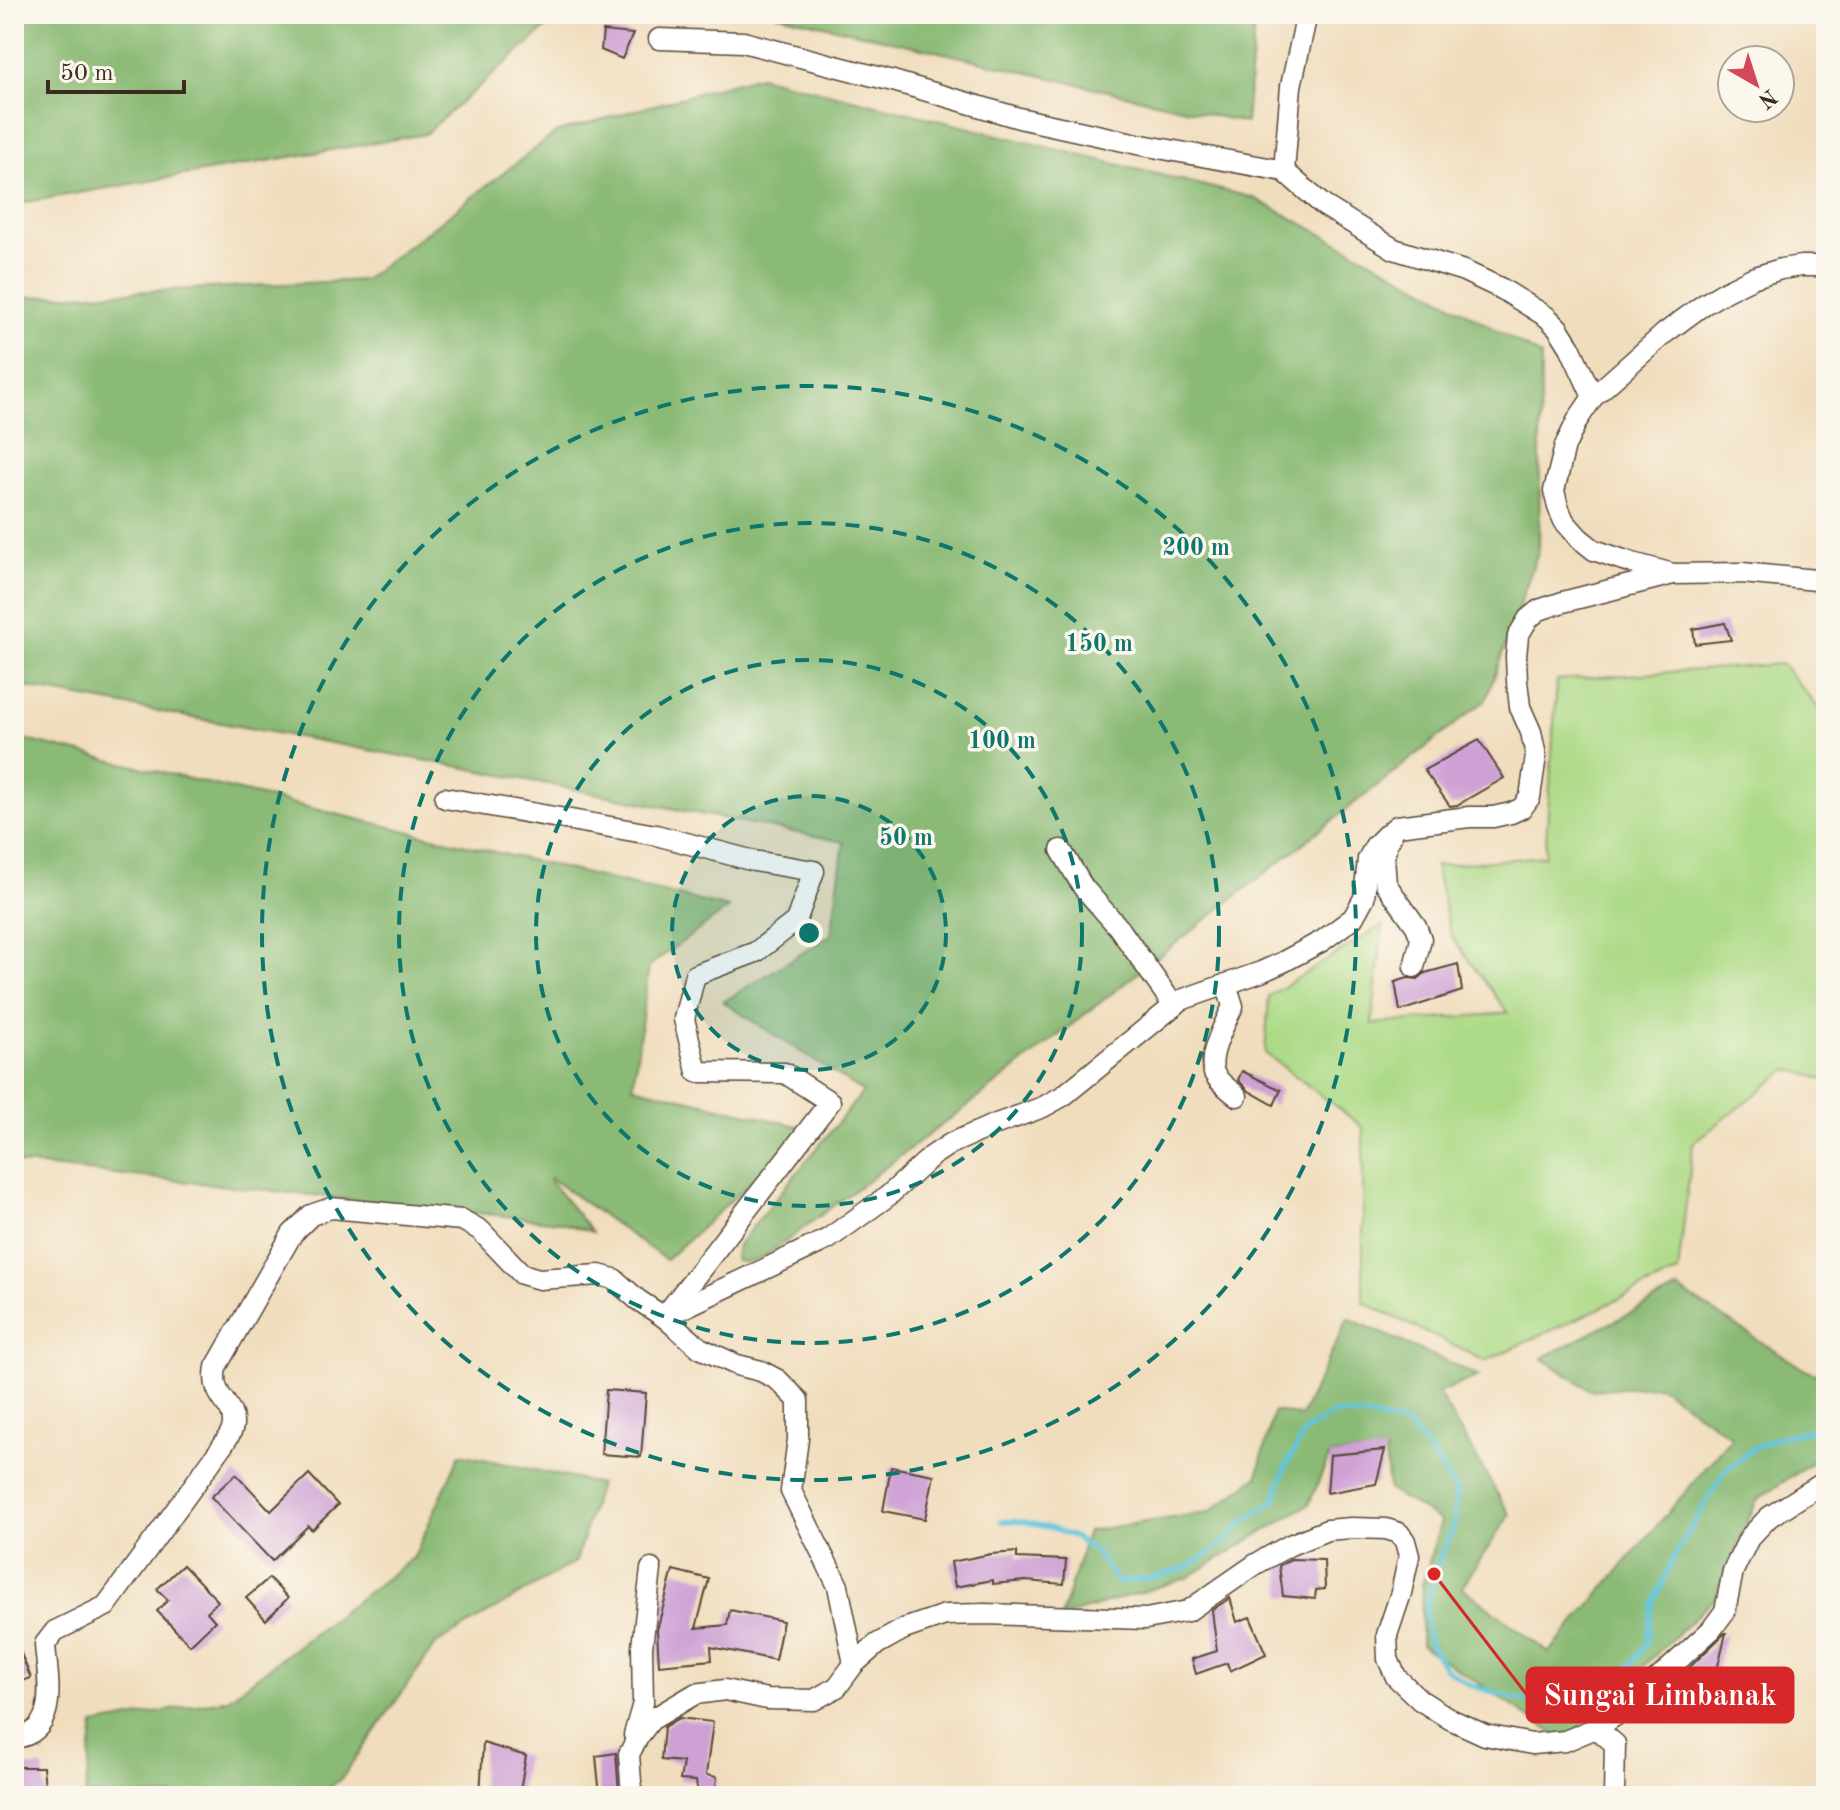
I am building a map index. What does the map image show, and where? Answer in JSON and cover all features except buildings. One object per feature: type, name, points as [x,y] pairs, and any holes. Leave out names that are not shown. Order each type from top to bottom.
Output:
[{"type":"street","points":[[1284,171],[1291,86],[1307,14]]},
{"type":"street","points":[[659,39],[743,42],[1019,118],[1284,171],[1323,205],[1394,249],[1464,271],[1502,289],[1547,317],[1570,347],[1593,397]]},
{"type":"street","points":[[1673,574],[1594,550],[1564,521],[1554,491],[1555,482],[1565,446],[1578,419],[1593,397],[1665,333],[1703,305],[1752,278],[1781,269],[1826,266]]},
{"type":"street","points":[[664,1317],[828,1239],[888,1196],[950,1144],[1063,1096],[1181,1000],[1283,962],[1322,941],[1353,918],[1364,898],[1368,859],[1375,846],[1397,826],[1493,817],[1522,808],[1530,797],[1536,756],[1531,732],[1520,707],[1516,656],[1518,636],[1528,619],[1539,610],[1673,574],[1742,573],[1826,581]]},
{"type":"street","points":[[445,798],[656,835],[754,861],[814,871],[796,921],[756,952],[695,975],[684,1019],[697,1072],[785,1073],[830,1102],[664,1317]]},
{"type":"street","points":[[1397,826],[1387,843],[1384,858],[1386,884],[1416,926],[1421,939],[1414,967]]},
{"type":"street","points":[[1061,850],[1083,887],[1119,928],[1174,1006]]},
{"type":"street","points":[[1226,984],[1233,1006],[1217,1041],[1214,1074],[1237,1096]]},
{"type":"street","points":[[14,1738],[24,1737],[43,1722],[49,1707],[45,1644],[55,1631],[106,1606],[232,1430],[231,1414],[216,1390],[216,1367],[292,1234],[311,1215],[331,1208],[462,1220],[480,1230],[522,1274],[539,1279],[599,1275],[614,1279],[700,1348],[778,1380],[798,1400],[798,1439],[791,1491],[838,1586],[854,1664]]},
{"type":"street","points":[[629,1754],[651,1720],[695,1694],[725,1690],[767,1699],[814,1700],[837,1687],[854,1664],[877,1644],[904,1629],[945,1615],[1146,1619],[1188,1611],[1256,1564],[1290,1545],[1327,1530],[1351,1528],[1386,1529],[1399,1533],[1405,1541],[1409,1556],[1387,1635],[1388,1659],[1396,1677],[1420,1700],[1450,1719],[1485,1735],[1532,1744],[1565,1741],[1596,1728],[1624,1710],[1711,1630],[1725,1611],[1733,1571],[1749,1538],[1769,1517],[1826,1481]]},
{"type":"street","points":[[632,1796],[629,1754],[643,1703],[642,1647],[651,1569]]},
{"type":"street","points":[[1596,1728],[1615,1744],[1614,1796]]},
{"type":"green space","points":[[14,14],[562,14],[425,134],[14,204]]},
{"type":"green space","points":[[775,14],[1255,14],[1246,123]]},
{"type":"green space","points":[[759,76],[1254,198],[1422,287],[1541,356],[1539,549],[1486,700],[982,1095],[774,1250],[747,1262],[736,1261],[737,1246],[863,1092],[723,1002],[831,935],[844,842],[456,766],[14,685],[14,298],[364,280],[557,132]]},
{"type":"green space","points":[[1782,664],[1826,717],[1826,1080],[1788,1069],[1693,1143],[1678,1272],[1485,1361],[1363,1302],[1363,1127],[1265,1053],[1269,996],[1383,925],[1372,1024],[1508,1013],[1451,936],[1435,866],[1545,856],[1557,680]]},
{"type":"green space","points":[[14,737],[729,908],[649,966],[633,1086],[809,1129],[666,1260],[550,1178],[592,1232],[559,1222],[14,1163]]},
{"type":"green space","points":[[1678,1289],[1807,1371],[1826,1378],[1826,1452],[1757,1500],[1714,1599],[1565,1741],[1421,1645],[1422,1586],[1441,1521],[1389,1490],[1385,1451],[1330,1455],[1309,1504],[1187,1578],[1061,1617],[1088,1531],[1209,1512],[1257,1477],[1274,1411],[1301,1416],[1348,1318],[1479,1376],[1438,1393],[1510,1515],[1462,1587],[1549,1653],[1732,1437],[1659,1386],[1590,1390],[1542,1358]]},
{"type":"green space","points":[[460,1454],[599,1484],[576,1561],[436,1644],[342,1778],[318,1796],[85,1796],[94,1725],[228,1699],[414,1557]]},
{"type":"waterway","points":[[1001,1521],[1026,1522],[1074,1537],[1095,1552],[1119,1583],[1156,1577],[1188,1567],[1224,1543],[1241,1524],[1274,1501],[1285,1468],[1305,1431],[1334,1413],[1406,1424],[1427,1447],[1456,1490],[1454,1525],[1434,1574],[1425,1614],[1429,1643],[1445,1668],[1469,1685],[1516,1699],[1550,1703],[1590,1698],[1623,1676],[1647,1643],[1652,1607],[1673,1559],[1724,1472],[1755,1447],[1826,1426]]},
{"type":"place","name":"Sungai Limbanak","points":[[1434,1574]]}]
